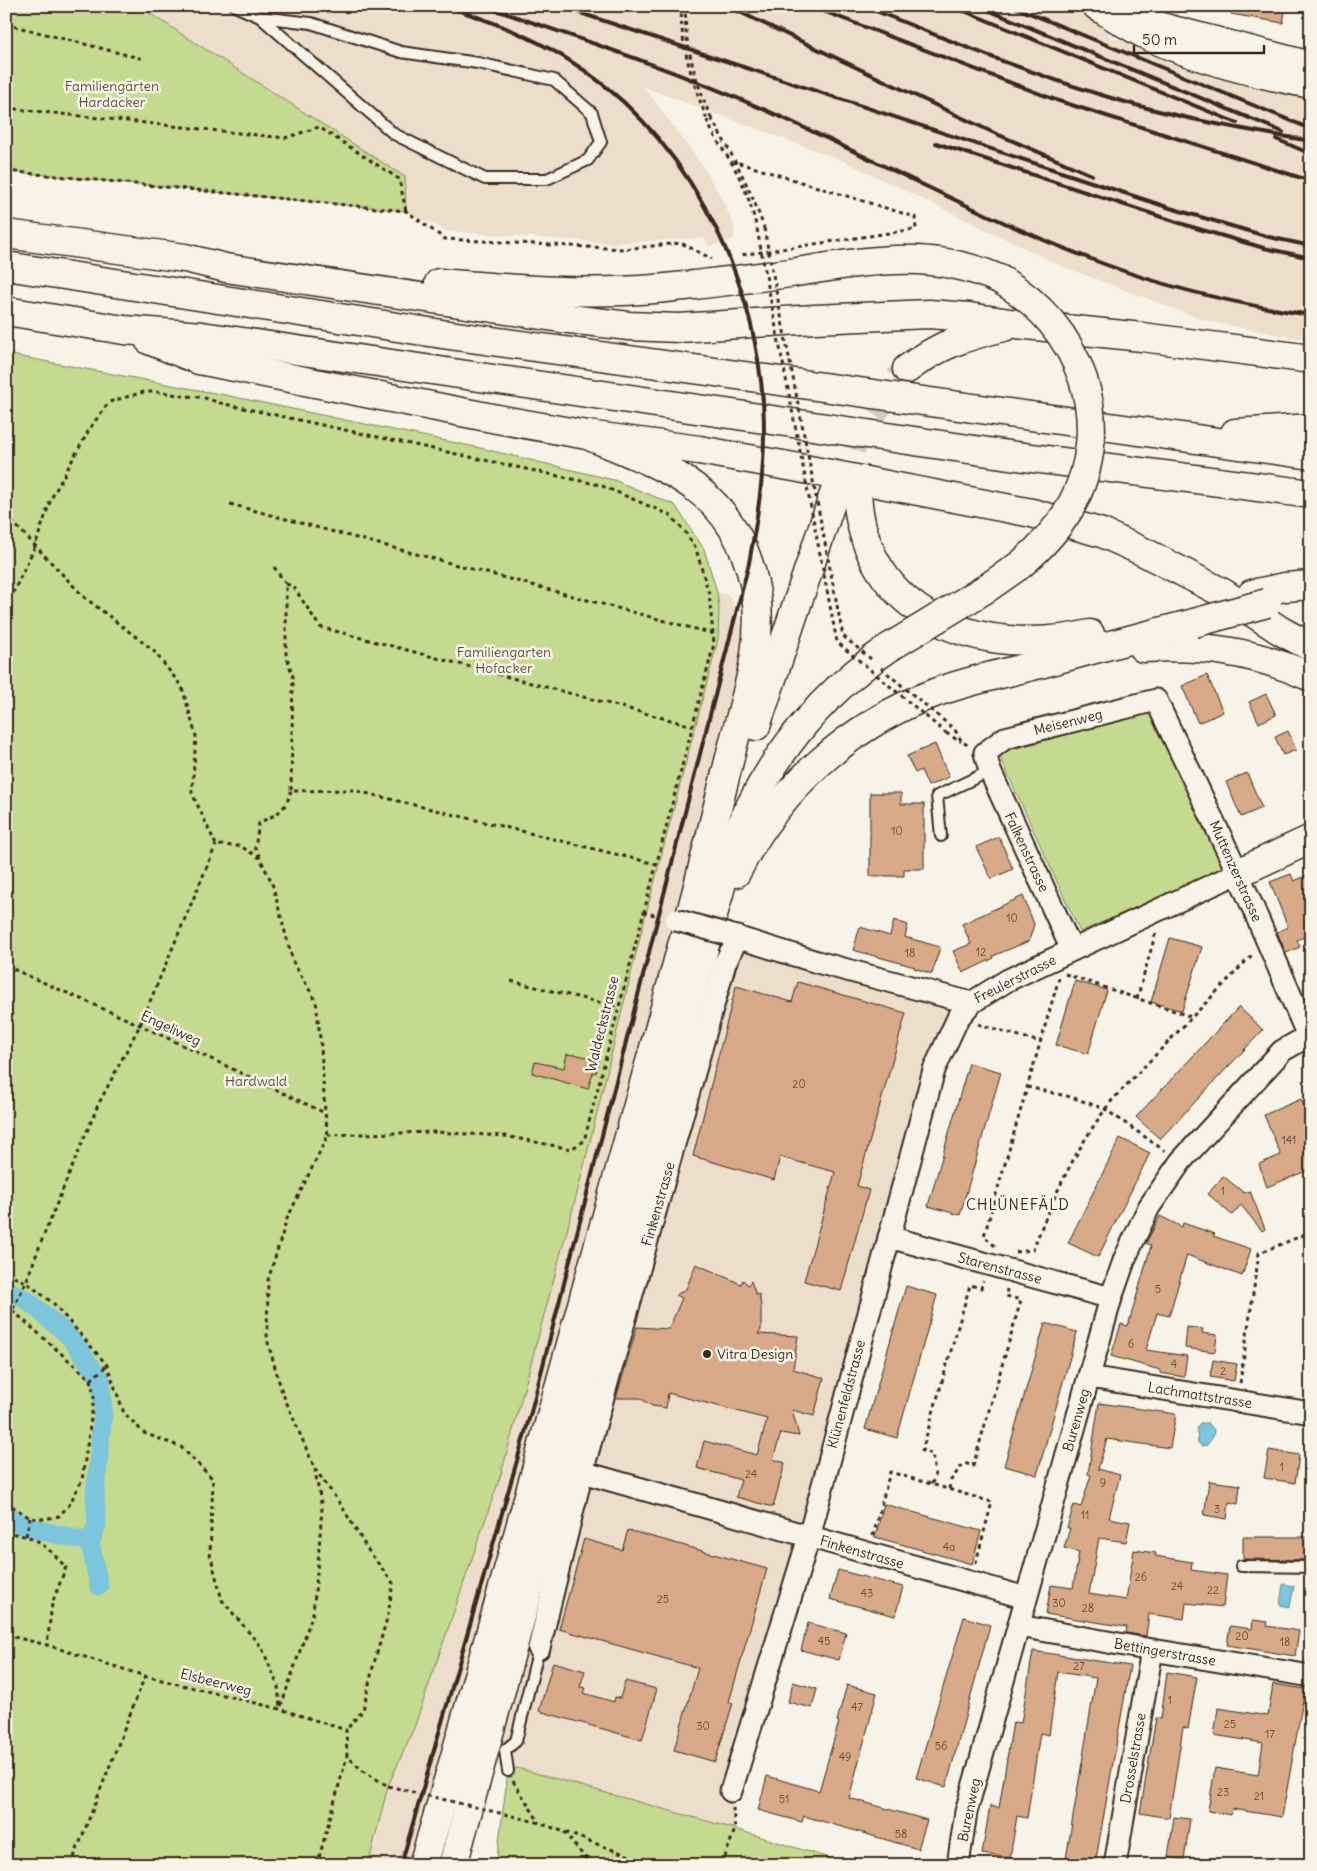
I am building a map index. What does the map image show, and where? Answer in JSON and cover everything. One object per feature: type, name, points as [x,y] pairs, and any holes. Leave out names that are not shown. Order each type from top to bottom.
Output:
[{"type":"main road","points":[[1098,6],[1165,28],[1311,66]]},
{"type":"main road","points":[[1098,6],[1150,37],[1178,48],[1244,69],[1311,84]]},
{"type":"main road","points":[[6,234],[185,258],[226,268],[562,318],[629,326],[679,328],[928,314],[1142,336],[1311,359]]},
{"type":"main road","points":[[185,258],[226,258],[373,278],[558,292],[608,292],[664,288],[877,261],[909,259],[951,263],[1000,279],[1031,300],[1059,330],[1079,366],[1087,391],[1090,418],[1088,460],[1074,498],[1055,529],[1020,565],[881,659],[856,672],[817,708],[787,744],[772,765],[747,809],[725,870],[436,1865]]},
{"type":"main road","points":[[6,266],[442,334],[1311,455]]},
{"type":"main road","points":[[6,311],[124,330],[202,336],[1000,453],[1311,494]]},
{"type":"main road","points":[[907,369],[938,347],[961,338],[1017,324]]},
{"type":"main road","points":[[124,330],[199,360],[496,419],[587,435],[699,450],[794,466],[1032,513],[1102,534],[1146,552],[1223,593],[1281,631],[1311,647]]},
{"type":"main road","points":[[1173,437],[1311,428]]},
{"type":"main road","points":[[587,435],[669,470],[702,492],[722,512],[738,537],[747,558],[755,588],[758,630],[706,935]]},
{"type":"main road","points":[[706,935],[846,490],[859,513],[863,532],[874,559],[885,576],[917,608],[945,625],[963,632],[1005,641],[1044,642],[1192,616]]},
{"type":"main road","points":[[1171,566],[1311,676]]},
{"type":"main road","points":[[706,935],[736,873],[765,826],[802,778],[846,740],[879,718],[939,691],[1090,651],[1192,616],[1311,587]]},
{"type":"main road","points":[[1090,651],[1199,647],[1239,652],[1268,660],[1311,676]]},
{"type":"main road","name":"Freulerstrasse","points":[[1238,873],[1311,839]]},
{"type":"main road","points":[[423,1865],[481,1712]]},
{"type":"main road","points":[[453,1865],[481,1712]]},
{"type":"main road","points":[[466,1865],[481,1712]]},
{"type":"street","name":"Meisenweg","points":[[987,762],[1005,738],[1156,700]]},
{"type":"street","name":"Muttenzerstrasse","points":[[1156,700],[1238,873],[1309,1040]]},
{"type":"street","name":"Falkenstrasse","points":[[987,762],[1072,950]]},
{"type":"street","name":"Freulerstrasse","points":[[706,935],[817,962],[965,1011],[1008,980],[1238,873]]},
{"type":"street","name":"Finkenstrasse","points":[[538,1648],[582,1472],[725,963],[706,935]]},
{"type":"street","name":"Klünenfeldstrasse","points":[[731,1791],[809,1537],[934,1070],[965,1011]]},
{"type":"street","name":"Burenweg","points":[[958,1865],[966,1812],[1110,1298],[1126,1258],[1150,1207],[1181,1161],[1282,1051],[1309,1040]]},
{"type":"street","name":"Starenstrasse","points":[[889,1237],[1110,1298]]},
{"type":"street","name":"Lachmattstrasse","points":[[1089,1377],[1311,1413]]},
{"type":"street","name":"Finkenstrasse","points":[[582,1472],[1026,1598]]},
{"type":"street","name":"Bettingerstrasse","points":[[1019,1626],[1311,1676]]},
{"type":"street","name":"Drosselstrasse","points":[[1115,1865],[1152,1650]]},
{"type":"lane","points":[[235,6],[260,17],[311,23],[401,52],[478,63],[554,80],[592,113],[601,142],[588,160],[547,179],[485,179],[394,134],[260,17]]},
{"type":"lane","points":[[941,836],[938,796],[987,762]]},
{"type":"lane","points":[[1241,1566],[1311,1566]]},
{"type":"lane","points":[[508,1772],[506,1750],[516,1741],[538,1648]]},
{"type":"path","points":[[684,6],[688,41],[697,84],[718,144],[747,194],[757,229],[837,642],[946,733],[962,742]]},
{"type":"path","points":[[6,24],[143,58]]},
{"type":"path","points":[[6,108],[285,138],[319,127],[399,179],[406,211]]},
{"type":"path","points":[[709,119],[736,162],[755,199],[764,228],[843,636],[881,659],[955,730]]},
{"type":"path","points":[[731,164],[736,162],[915,217],[916,229],[740,255]]},
{"type":"path","points":[[6,171],[406,211],[444,239],[624,249],[681,243],[711,260],[720,258]]},
{"type":"path","name":"Waldeckstrasse","points":[[6,608],[35,546],[51,499],[90,428],[109,402],[144,392],[162,392],[202,397],[220,403],[600,485],[670,515],[696,549],[709,594],[714,644],[584,1142],[571,1149],[505,1136],[433,1132],[328,1135]]},
{"type":"path","points":[[230,504],[714,634]]},
{"type":"path","points":[[6,515],[84,597],[153,650],[182,687],[196,736],[192,793],[216,845],[140,1026],[98,1105],[26,1282],[6,1323]]},
{"type":"path","points":[[274,567],[286,584],[286,654],[293,677],[291,791],[287,805],[259,823],[255,848],[272,883],[294,962],[316,1001],[322,1047],[324,1113],[328,1135],[287,1219],[268,1280],[267,1339],[282,1392],[315,1469],[341,1505],[368,1550],[393,1583],[388,1614],[363,1710],[346,1730],[347,1756],[316,1865]]},
{"type":"path","points":[[286,584],[293,586],[320,627],[693,726]]},
{"type":"path","points":[[291,791],[353,790],[656,864]]},
{"type":"path","points":[[216,845],[240,846],[260,858]]},
{"type":"path","points":[[1136,999],[1157,931],[1146,916]]},
{"type":"path","points":[[1014,1252],[1033,1250],[1066,1172],[1113,1099],[1267,940]]},
{"type":"path","name":"Engeliweg","points":[[6,966],[140,1026],[324,1113]]},
{"type":"path","points":[[997,1247],[984,1236],[1060,973],[1192,1017]]},
{"type":"path","points":[[511,981],[618,1007]]},
{"type":"path","points":[[965,1011],[1040,1042]]},
{"type":"path","points":[[1027,1088],[1071,1097],[1105,1109],[1181,1161]]},
{"type":"path","points":[[1237,1401],[1259,1253],[1311,1232]]},
{"type":"path","points":[[6,1274],[26,1282],[54,1304],[107,1365],[124,1413],[144,1433],[181,1447],[213,1480],[210,1554],[222,1600],[262,1648],[278,1686],[280,1709]]},
{"type":"path","points":[[932,1484],[935,1474],[932,1454],[922,1451],[970,1285],[981,1288],[984,1280],[990,1282]]},
{"type":"path","points":[[949,1489],[951,1480],[964,1463],[973,1466],[1021,1300],[1006,1296],[1008,1287],[1002,1286]]},
{"type":"path","points":[[6,1306],[90,1380],[94,1398],[82,1480],[69,1505],[59,1516],[44,1519],[30,1518],[6,1502]]},
{"type":"path","points":[[90,1380],[107,1365]]},
{"type":"path","points":[[280,1709],[312,1613],[322,1508],[315,1469]]},
{"type":"path","points":[[869,1554],[890,1472],[992,1502],[970,1582]]},
{"type":"path","points":[[26,1536],[30,1518]]},
{"type":"path","points":[[6,1530],[13,1535],[26,1536],[37,1541],[66,1567],[52,1604],[47,1645]]},
{"type":"path","name":"Elsbeerweg","points":[[6,1635],[47,1645],[145,1676],[280,1709],[346,1730]]},
{"type":"path","points":[[71,1865],[145,1676]]},
{"type":"path","points":[[347,1756],[363,1771],[388,1786],[540,1822],[654,1865]]},
{"type":"path","points":[[508,1772],[540,1822]]},
{"type":"path","points":[[722,1865],[735,1829]]},
{"type":"path","points":[[563,1832],[591,1865]]},
{"type":"shaded area","points":[[138,6],[1095,6],[1110,37],[1263,86],[1311,96],[1311,339],[1207,321],[1064,267],[844,161],[644,87],[702,165],[724,203],[735,228],[733,240],[709,246],[704,238],[612,243],[446,231],[406,211],[405,177]]},
{"type":"shaded area","points":[[717,592],[730,596],[737,611],[744,636],[676,920],[413,1865],[368,1865],[388,1786],[414,1728],[501,1474],[579,1186],[642,929],[718,640],[719,607]]},
{"type":"shaded area","points":[[726,934],[971,1003],[958,1018],[731,1791],[735,1829],[517,1768],[508,1771],[493,1765]]},
{"type":"green space","name":"Familiengärten Hardacker","points":[[6,6],[138,6],[405,177],[406,211],[6,171]]},
{"type":"green space","name":"Hardwald","points":[[6,354],[225,395],[480,448],[614,480],[675,505],[704,549],[717,592],[719,607],[718,640],[642,929],[579,1186],[501,1474],[414,1728],[388,1786],[368,1865],[6,1865]]},
{"type":"green space","points":[[1151,711],[1223,869],[1080,932],[998,753]]},
{"type":"green space","points":[[517,1768],[735,1829],[852,1865],[496,1865],[508,1771]]},
{"type":"water","points":[[1200,1423],[1208,1423],[1214,1430],[1213,1437],[1207,1445],[1202,1446],[1198,1443],[1197,1429]]},
{"type":"water","points":[[1283,1584],[1294,1586],[1290,1607],[1280,1605]]},
{"type":"building","points":[[1231,6],[1286,6],[1283,23],[1231,14]]},
{"type":"building","points":[[1207,675],[1223,712],[1198,723],[1182,686]]},
{"type":"building","points":[[1266,694],[1276,715],[1259,723],[1249,702]]},
{"type":"building","points":[[1288,731],[1296,750],[1283,755],[1275,737]]},
{"type":"building","points":[[935,744],[949,777],[928,786],[921,770],[915,773],[907,756]]},
{"type":"building","points":[[1247,773],[1262,808],[1241,817],[1226,782]]},
{"type":"building","points":[[870,793],[901,793],[901,804],[924,804],[924,869],[904,869],[904,876],[870,876]]},
{"type":"building","points":[[999,837],[1013,869],[991,879],[976,847]]},
{"type":"building","points":[[1291,874],[1294,881],[1308,875],[1311,883],[1311,934],[1297,940],[1300,947],[1286,953],[1277,932],[1288,927],[1270,882]]},
{"type":"building","points":[[1023,896],[1034,924],[1029,941],[993,956],[994,958],[963,973],[953,951],[971,944],[962,924]]},
{"type":"building","points":[[894,920],[908,925],[905,937],[940,947],[932,974],[915,967],[853,950],[860,927],[890,936]]},
{"type":"building","points":[[1170,938],[1202,947],[1182,1011],[1151,1002]]},
{"type":"building","points":[[1075,981],[1107,990],[1088,1054],[1056,1045]]},
{"type":"building","points":[[798,982],[906,1013],[857,1186],[869,1190],[841,1291],[804,1281],[835,1172],[780,1157],[774,1180],[693,1156],[736,986],[792,1002]]},
{"type":"building","points":[[1239,1007],[1263,1030],[1160,1139],[1136,1117]]},
{"type":"building","points":[[567,1054],[599,1060],[596,1073],[593,1072],[588,1089],[532,1073],[535,1062],[564,1068]]},
{"type":"building","points":[[969,1063],[1001,1072],[960,1215],[928,1206]]},
{"type":"building","points":[[1301,1099],[1311,1124],[1311,1169],[1267,1187],[1259,1164],[1281,1155],[1264,1115]]},
{"type":"building","points":[[1120,1138],[1150,1153],[1098,1257],[1068,1243]]},
{"type":"building","points":[[1223,1176],[1244,1193],[1250,1191],[1265,1229],[1262,1231],[1241,1205],[1232,1215],[1208,1194]]},
{"type":"building","points":[[1160,1216],[1182,1227],[1183,1223],[1251,1249],[1242,1276],[1187,1255],[1169,1316],[1157,1313],[1146,1350],[1187,1356],[1184,1377],[1160,1373],[1160,1370],[1111,1356],[1121,1324],[1128,1326],[1151,1246],[1146,1243]]},
{"type":"building","name":"Vitra Design","points":[[696,1264],[741,1284],[743,1280],[748,1285],[751,1281],[756,1295],[759,1294],[761,1306],[761,1330],[758,1334],[798,1336],[793,1369],[824,1378],[814,1416],[792,1410],[799,1436],[781,1433],[773,1459],[785,1463],[773,1507],[736,1497],[741,1480],[697,1468],[704,1441],[757,1455],[767,1419],[668,1393],[666,1408],[652,1406],[640,1398],[616,1398],[637,1327],[669,1329],[682,1298],[676,1295],[686,1289]]},
{"type":"building","points":[[906,1286],[937,1295],[897,1438],[865,1429]]},
{"type":"building","points":[[1045,1323],[1077,1332],[1037,1475],[1004,1466]]},
{"type":"building","points":[[1187,1327],[1203,1329],[1202,1333],[1217,1335],[1215,1352],[1185,1348]]},
{"type":"building","points":[[1213,1360],[1237,1364],[1234,1381],[1210,1377]]},
{"type":"building","points":[[1099,1403],[1176,1414],[1170,1448],[1107,1439],[1098,1469],[1120,1475],[1109,1518],[1130,1522],[1126,1542],[1099,1538],[1089,1594],[1126,1600],[1134,1550],[1156,1553],[1155,1556],[1192,1562],[1191,1570],[1227,1575],[1223,1607],[1186,1603],[1184,1619],[1149,1614],[1146,1636],[1126,1633],[1127,1627],[1046,1614],[1051,1585],[1073,1588],[1079,1552],[1064,1548],[1070,1528],[1067,1528],[1074,1505],[1081,1507],[1091,1475],[1088,1474]]},
{"type":"building","points":[[1269,1450],[1299,1455],[1295,1483],[1264,1478]]},
{"type":"building","points":[[1209,1481],[1240,1485],[1238,1504],[1229,1502],[1227,1519],[1204,1515]]},
{"type":"building","points":[[884,1504],[981,1531],[972,1564],[875,1537]]},
{"type":"building","points":[[628,1530],[767,1569],[729,1702],[733,1703],[715,1762],[674,1750],[698,1668],[559,1629],[584,1539],[622,1550]]},
{"type":"building","points":[[1243,1537],[1311,1537],[1311,1560],[1243,1559]]},
{"type":"building","points":[[838,1570],[903,1587],[895,1616],[830,1599]]},
{"type":"building","points":[[964,1617],[990,1625],[946,1787],[916,1778]]},
{"type":"building","points":[[1253,1620],[1268,1622],[1267,1626],[1299,1631],[1295,1656],[1227,1645],[1230,1626],[1252,1629]]},
{"type":"building","points":[[808,1623],[846,1633],[839,1660],[801,1650]]},
{"type":"building","points":[[1033,1651],[1130,1666],[1095,1865],[1065,1865],[1096,1678],[1058,1672],[1049,1735],[1040,1733],[1027,1818],[1017,1816],[1010,1858],[982,1854],[990,1806],[999,1808],[1013,1722],[1021,1723]]},
{"type":"building","points":[[553,1662],[585,1671],[580,1687],[586,1688],[584,1693],[614,1702],[615,1697],[620,1698],[625,1681],[657,1689],[642,1740],[539,1711]]},
{"type":"building","points":[[1167,1672],[1197,1677],[1188,1729],[1183,1727],[1169,1818],[1140,1813],[1156,1718],[1161,1719]]},
{"type":"building","points":[[793,1682],[817,1689],[812,1708],[788,1702]]},
{"type":"building","points":[[1273,1684],[1305,1689],[1282,1817],[1232,1809],[1231,1815],[1208,1811],[1215,1768],[1258,1775],[1263,1743],[1214,1735],[1218,1708],[1268,1716]]},
{"type":"building","points":[[847,1685],[877,1693],[849,1798],[927,1820],[918,1849],[804,1816],[802,1822],[758,1810],[767,1776],[819,1791],[839,1722],[837,1721]]},
{"type":"building","points":[[1174,1817],[1190,1819],[1184,1860],[1168,1857]]},
{"type":"waterway","points":[[6,1289],[28,1301],[69,1336],[101,1380],[103,1412],[95,1495],[97,1525],[90,1542]]},
{"type":"waterway","points":[[6,1514],[26,1527],[90,1542],[99,1586]]},
{"type":"tunnel","points":[[836,488],[857,435],[907,369]]},
{"type":"railway","points":[[401,1865],[531,1412],[749,563],[759,503],[764,443],[763,402],[756,351],[744,301],[727,252],[704,206],[676,162],[643,122],[606,87],[564,57],[521,34],[446,6]]},
{"type":"railway","points":[[484,6],[601,46],[716,89],[792,122],[985,214],[1104,264],[1206,295],[1311,315]]},
{"type":"railway","points":[[559,6],[1170,208],[1269,237],[1311,246]]},
{"type":"railway","points":[[727,6],[992,132],[1092,175]]},
{"type":"railway","points":[[810,6],[1056,100],[1311,181]]},
{"type":"railway","points":[[863,6],[1021,68],[1118,100],[1190,118],[1311,141]]},
{"type":"railway","points":[[952,6],[1237,123]]},
{"type":"railway","points":[[978,6],[1283,132]]},
{"type":"railway","points":[[1012,6],[1311,129]]},
{"type":"railway","points":[[1276,139],[1311,154]]},
{"type":"railway","points":[[936,143],[1192,227],[1264,248],[1311,258]]},
{"type":"place","name":"Vitra Design","points":[[707,1354]]},
{"type":"district","name":"CHLÜNEFÄLD","points":[[1018,1204]]},
{"type":"park label","name":"Familiengarten Hofacker","points":[[504,660]]}]
